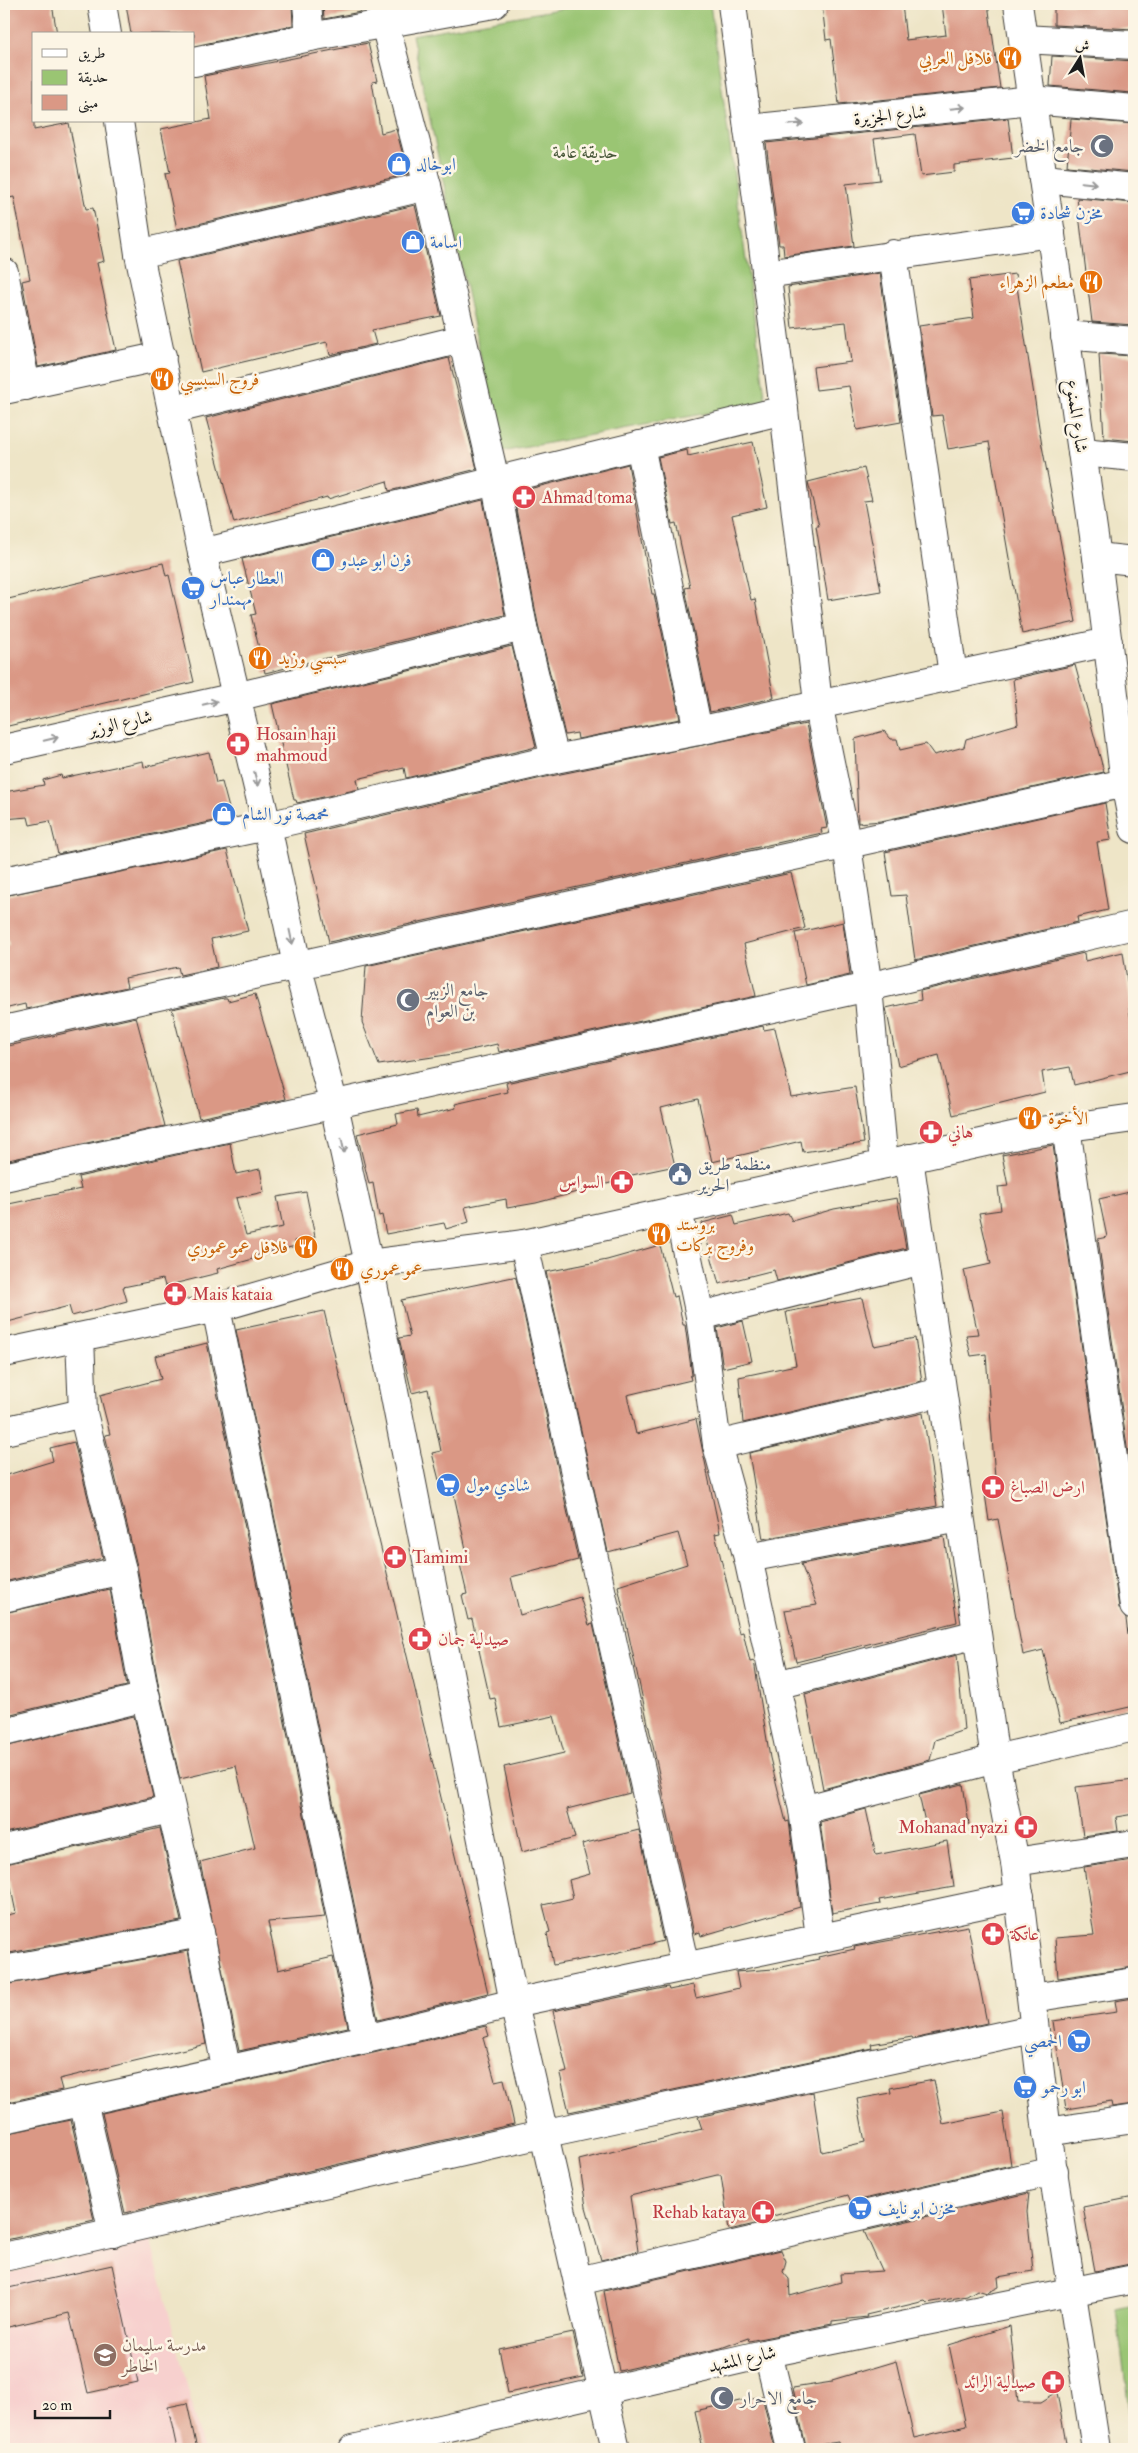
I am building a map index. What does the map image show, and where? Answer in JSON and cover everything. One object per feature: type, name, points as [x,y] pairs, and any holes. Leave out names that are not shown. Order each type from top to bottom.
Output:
[{"type":"street","points":[[102,4],[107,32]]},
{"type":"street","points":[[307,4],[310,37]]},
{"type":"street","points":[[195,62],[310,37],[385,24],[426,10],[494,4]]},
{"type":"street","points":[[732,4],[784,410],[818,703],[847,846],[896,1161],[923,1260],[995,1759],[1020,1896],[1032,1998],[1033,2029],[1047,2132],[1096,2449]]},
{"type":"street","name":"شارع الممنوع","points":[[1018,4],[1097,557],[1125,783],[1134,829]]},
{"type":"street","points":[[385,24],[427,186],[495,480],[524,627],[554,759]]},
{"type":"street","points":[[1023,39],[1134,45]]},
{"type":"street","name":"شارع الجزيرة","points":[[748,129],[1032,100],[1134,109]]},
{"type":"street","points":[[119,122],[138,254],[162,356],[202,553],[267,826],[297,965],[334,1105],[369,1264],[514,2003],[542,2134],[616,2449]]},
{"type":"street","points":[[1043,179],[1134,188]]},
{"type":"street","points":[[138,254],[427,186]]},
{"type":"street","points":[[766,274],[894,254],[1051,233]]},
{"type":"street","points":[[894,254],[953,675]]},
{"type":"street","points":[[4,272],[15,388],[162,356]]},
{"type":"street","points":[[1065,335],[1134,341]]},
{"type":"street","points":[[172,410],[462,339]]},
{"type":"street","points":[[202,553],[784,410]]},
{"type":"street","points":[[640,445],[698,731]]},
{"type":"street","points":[[1082,452],[1134,457]]},
{"type":"street","points":[[1097,557],[1134,561]]},
{"type":"street","name":"شارع الوزير","points":[[4,749],[236,698],[524,627]]},
{"type":"street","points":[[4,882],[267,826],[554,759],[698,731],[818,703],[1108,642]]},
{"type":"street","points":[[4,1030],[847,846],[1125,783]]},
{"type":"street","points":[[4,1178],[868,987],[1134,925]]},
{"type":"street","points":[[4,1354],[216,1308],[369,1264],[524,1244],[1026,1133],[1134,1118]]},
{"type":"street","points":[[1066,1127],[1134,1606]]},
{"type":"street","points":[[678,1210],[700,1316],[717,1445],[748,1558],[803,1810],[820,1937]]},
{"type":"street","points":[[524,1244],[685,1967]]},
{"type":"street","points":[[700,1316],[923,1260]]},
{"type":"street","points":[[216,1308],[366,2039]]},
{"type":"street","points":[[80,1337],[84,1414],[122,1570],[146,1697],[200,1934],[226,2068]]},
{"type":"street","points":[[717,1445],[942,1392]]},
{"type":"street","points":[[4,1431],[84,1414]]},
{"type":"street","points":[[748,1558],[960,1518]]},
{"type":"street","points":[[4,1598],[122,1570]]},
{"type":"street","points":[[776,1685],[977,1634]]},
{"type":"street","points":[[4,1732],[146,1697]]},
{"type":"street","points":[[803,1810],[995,1759],[1134,1727]]},
{"type":"street","points":[[4,1848],[170,1809]]},
{"type":"street","points":[[1015,1862],[1134,1844]]},
{"type":"street","points":[[4,2119],[226,2068],[366,2039],[514,2003],[1020,1896]]},
{"type":"street","points":[[4,1970],[200,1934]]},
{"type":"street","points":[[1032,1998],[1134,1982]]},
{"type":"street","points":[[4,2258],[542,2134],[1033,2029]]},
{"type":"street","points":[[83,2101],[113,2233]]},
{"type":"street","points":[[1047,2132],[1134,2119]]},
{"type":"street","points":[[578,2281],[1054,2171]]},
{"type":"street","name":"شارع المشهد","points":[[353,2449],[768,2353],[1134,2279]]},
{"type":"street","points":[[768,2353],[791,2449]]},
{"type":"shaded area","points":[[150,2238],[203,2449],[4,2449],[4,2274]]},
{"type":"green space","name":"حديقة عامة","points":[[587,4],[710,4],[766,402],[501,452],[412,35]]},
{"type":"green space","points":[[1134,2305],[1134,2449],[1116,2309]]},
{"type":"building","points":[[4,4],[52,4],[57,32],[32,32],[32,122],[34,122],[34,130],[69,123],[86,209],[93,208],[104,261],[97,263],[116,350],[38,367],[22,281],[30,279],[14,197],[4,199]]},
{"type":"building","points":[[126,4],[292,4],[293,25],[195,46],[195,32],[131,32]]},
{"type":"building","points":[[323,4],[358,4],[360,12],[324,19]]},
{"type":"building","points":[[822,4],[902,4],[906,40],[946,35],[942,4],[988,4],[1000,88],[839,104],[831,39],[826,40]]},
{"type":"building","points":[[1054,4],[1134,6],[1134,29],[1054,25]]},
{"type":"building","points":[[368,43],[377,81],[372,82],[381,133],[396,129],[408,174],[177,229],[165,174],[170,173],[161,129],[211,119],[204,76]]},
{"type":"building","points":[[1052,56],[1134,61],[1132,93],[1050,86]]},
{"type":"building","points":[[1008,118],[1013,158],[954,165],[954,172],[921,176],[915,134],[874,139],[880,180],[846,184],[854,246],[784,256],[783,245],[779,245],[766,143]]},
{"type":"building","name":"جامع الخضر","points":[[1071,119],[1134,124],[1134,172],[1067,166]]},
{"type":"building","points":[[1077,198],[1134,203],[1134,325],[1092,322]]},
{"type":"building","points":[[415,205],[441,316],[372,330],[376,344],[330,355],[327,342],[201,372],[177,261]]},
{"type":"building","points":[[880,273],[901,422],[857,430],[849,386],[816,390],[813,367],[851,362],[846,322],[792,328],[788,287]]},
{"type":"building","points":[[1015,274],[1042,446],[1076,622],[1022,634],[989,442],[948,449],[942,415],[932,416],[919,326],[974,318],[969,280]]},
{"type":"building","points":[[1099,354],[1134,356],[1134,441],[1104,438]]},
{"type":"building","points":[[449,358],[477,469],[389,491],[387,481],[328,499],[327,497],[234,523],[206,418]]},
{"type":"building","points":[[753,442],[767,507],[732,515],[751,600],[755,599],[774,698],[710,712],[685,588],[690,587],[676,523],[672,524],[658,457],[687,450],[688,456]]},
{"type":"building","points":[[628,464],[652,594],[654,594],[680,719],[578,739],[577,733],[565,735],[538,624],[513,493]]},
{"type":"building","points":[[864,468],[872,500],[864,501],[881,591],[828,600],[816,526],[819,526],[808,482]]},
{"type":"building","points":[[483,500],[505,615],[265,673],[251,615],[256,614],[242,559]]},
{"type":"building","points":[[163,563],[166,576],[169,575],[194,682],[4,727],[4,600]]},
{"type":"building","points":[[512,646],[536,747],[406,778],[404,768],[357,779],[359,789],[297,803],[294,800],[272,704]]},
{"type":"building","points":[[1075,665],[1104,772],[881,821],[858,823],[855,739],[884,731],[891,739],[897,739],[900,750],[926,744],[934,755],[964,747],[966,739],[1018,724],[1013,679]]},
{"type":"building","points":[[806,724],[827,828],[821,829],[822,833],[329,942],[304,834],[546,777]]},
{"type":"building","points":[[209,752],[216,783],[222,782],[230,812],[218,815],[219,820],[58,854],[50,821],[30,825],[28,817],[4,819],[4,792],[44,785],[43,780],[61,775],[62,778],[143,761],[144,767]]},
{"type":"building","points":[[1105,803],[1111,840],[1097,842],[1108,910],[1077,917],[1078,922],[915,960],[906,895],[892,896],[885,852]]},
{"type":"building","points":[[227,850],[248,931],[211,939],[217,967],[180,975],[178,967],[125,978],[127,987],[26,1009],[25,1004],[4,1009],[4,946],[9,945],[4,921],[4,896]]},
{"type":"building","points":[[791,873],[805,928],[744,944],[756,996],[499,1052],[497,1044],[453,1054],[379,1065],[362,1022],[366,966]]},
{"type":"building","points":[[843,922],[850,975],[806,985],[795,933]]},
{"type":"building","points":[[1123,952],[1131,1008],[1129,1008],[1134,1041],[1134,1070],[1074,1085],[1070,1067],[1042,1072],[1045,1092],[953,1115],[939,1055],[898,1066],[886,1008],[921,1000],[920,991],[1084,953],[1085,961]]},
{"type":"building","points":[[255,994],[286,1099],[199,1118],[172,1009],[224,998],[227,998],[228,1001]]},
{"type":"building","points":[[136,1017],[165,1126],[4,1161],[4,1047]]},
{"type":"building","points":[[763,1026],[764,1030],[775,1028],[791,1097],[855,1087],[864,1143],[803,1152],[801,1141],[712,1162],[698,1099],[661,1108],[675,1166],[613,1179],[614,1182],[536,1203],[507,1208],[506,1199],[465,1207],[469,1222],[446,1229],[444,1223],[386,1234],[382,1215],[379,1216],[373,1183],[369,1184],[357,1134],[398,1124],[396,1114],[417,1110],[418,1117],[456,1108],[455,1104],[508,1092],[506,1083]]},
{"type":"building","points":[[230,1143],[236,1174],[260,1169],[264,1192],[236,1198],[246,1235],[283,1227],[277,1197],[306,1192],[315,1237],[295,1241],[296,1246],[252,1256],[253,1259],[217,1269],[218,1273],[165,1286],[163,1279],[123,1287],[127,1301],[72,1316],[69,1306],[4,1323],[4,1205],[81,1189],[78,1177]]},
{"type":"building","points":[[1053,1145],[1119,1608],[1126,1619],[1128,1635],[1131,1634],[1134,1659],[1134,1706],[1060,1723],[1043,1650],[1023,1655],[998,1519],[989,1521],[985,1494],[996,1492],[986,1354],[971,1356],[966,1335],[978,1334],[964,1270],[991,1264],[979,1213],[1001,1210],[998,1187],[1008,1186],[1002,1155]]},
{"type":"building","points":[[1134,1191],[1134,1497],[1098,1239],[1107,1237],[1099,1199]]},
{"type":"building","points":[[897,1198],[906,1248],[777,1281],[774,1270],[719,1284],[702,1223],[733,1215],[736,1225],[788,1213],[792,1221],[834,1209]]},
{"type":"building","points":[[660,1245],[673,1297],[677,1296],[683,1325],[685,1325],[692,1375],[690,1376],[691,1380],[627,1395],[636,1434],[696,1419],[720,1533],[715,1534],[739,1633],[743,1632],[750,1662],[754,1661],[770,1758],[786,1822],[789,1821],[800,1907],[701,1936],[700,1932],[694,1934],[618,1586],[687,1564],[678,1533],[608,1552],[546,1272],[607,1260]]},
{"type":"building","points":[[513,1277],[516,1278],[578,1560],[511,1577],[520,1615],[580,1597],[589,1625],[593,1624],[630,1793],[567,1809],[575,1838],[522,1852],[504,1767],[564,1753],[554,1716],[501,1727],[495,1698],[490,1699],[472,1619],[468,1620],[462,1595],[467,1594],[459,1560],[468,1558],[450,1477],[439,1480],[432,1453],[441,1451],[428,1389],[412,1393],[399,1338],[410,1336],[401,1300]]},
{"type":"building","points":[[862,1298],[874,1346],[915,1338],[922,1381],[743,1423],[739,1377],[796,1365],[786,1312]]},
{"type":"building","points":[[324,1311],[488,1993],[378,2020],[236,1330]]},
{"type":"building","points":[[743,1321],[752,1361],[723,1368],[717,1328]]},
{"type":"building","points":[[207,1343],[325,1917],[268,1922],[278,1970],[333,1957],[348,2027],[239,2051],[200,1862],[255,1848],[236,1766],[180,1779],[159,1688],[137,1566],[105,1435],[110,1434],[100,1395],[161,1379],[155,1356]]},
{"type":"building","points":[[923,1413],[937,1506],[763,1539],[749,1453]]},
{"type":"building","points":[[74,1442],[103,1558],[4,1582],[4,1476],[53,1461],[50,1448]]},
{"type":"building","points":[[944,1537],[957,1622],[796,1662],[785,1610],[817,1605],[801,1564]]},
{"type":"building","points":[[110,1589],[127,1686],[7,1715],[4,1700],[4,1613]]},
{"type":"building","points":[[957,1655],[964,1730],[935,1740],[930,1760],[823,1789],[805,1694]]},
{"type":"building","points":[[134,1716],[153,1797],[5,1833],[4,1747]]},
{"type":"building","points":[[1134,1780],[1134,1814],[1116,1817],[1118,1831],[1083,1836],[1076,1787]]},
{"type":"building","points":[[963,1784],[969,1824],[927,1831],[919,1795]]},
{"type":"building","points":[[866,1809],[876,1855],[947,1841],[954,1887],[879,1900],[880,1904],[832,1913],[820,1822]]},
{"type":"building","points":[[160,1828],[181,1921],[4,1954],[4,1916],[16,1913],[6,1864]]},
{"type":"building","points":[[639,1830],[663,1941],[612,1954],[553,1965],[547,1933],[550,1932],[543,1905],[573,1898],[569,1880],[590,1874],[582,1844]]},
{"type":"building","points":[[1134,1860],[1134,1967],[1058,1978],[1055,1938],[1094,1935],[1084,1867]]},
{"type":"building","points":[[968,1926],[987,2023],[913,2039],[912,2037],[871,2044],[872,2048],[569,2112],[560,2074],[567,2072],[553,2011],[668,1987],[669,1990],[693,1985],[696,1998],[739,1988],[736,1972],[773,1969],[819,1959],[818,1957],[855,1949],[854,1947]]},
{"type":"building","points":[[188,1951],[206,2044],[59,2079],[62,2090],[4,2103],[4,1985]]},
{"type":"building","points":[[1134,1998],[1134,2104],[1112,2107],[1111,2102],[1066,2109],[1053,2021],[1117,2012],[1115,2001]]},
{"type":"building","points":[[486,2026],[489,2036],[483,2038],[495,2081],[504,2079],[514,2124],[125,2213],[102,2113]]},
{"type":"building","points":[[934,2080],[943,2124],[1003,2112],[1011,2165],[851,2202],[848,2195],[766,2218],[768,2221],[729,2230],[721,2175],[717,2175],[630,2196],[638,2251],[601,2260],[586,2207],[579,2160],[702,2129],[698,2117],[813,2092],[822,2152],[865,2142],[857,2099],[891,2093],[890,2088]]},
{"type":"building","points":[[71,2120],[94,2220],[6,2240],[4,2228],[4,2134]]},
{"type":"building","points":[[1029,2193],[1027,2212],[1033,2271],[998,2277],[999,2287],[987,2293],[977,2290],[967,2296],[927,2303],[925,2301],[866,2315],[867,2317],[832,2321],[832,2324],[749,2341],[748,2338],[721,2348],[619,2371],[604,2291],[781,2250],[786,2261],[783,2272],[789,2279],[790,2296],[841,2282],[840,2274],[882,2271],[864,2231]]},
{"type":"building","points":[[1134,2197],[1134,2256],[1129,2257],[1130,2264],[1095,2271],[1083,2207]]},
{"type":"building","name":"مدرسة سليمان الخاطر","points":[[112,2265],[138,2382],[88,2393],[69,2313],[4,2328],[4,2289]]},
{"type":"building","points":[[1010,2326],[1018,2402],[1041,2402],[1057,2392],[1067,2449],[839,2449],[838,2442],[806,2447],[793,2388],[832,2382],[832,2380],[896,2361],[914,2438],[966,2426],[949,2345]]},
{"type":"building","points":[[573,2333],[583,2377],[508,2393],[499,2349]]},
{"type":"building","points":[[762,2396],[775,2449],[703,2449],[695,2411]]},
{"type":"building","points":[[187,2403],[197,2449],[177,2449],[168,2407]]},
{"type":"place","name":"فلافل العربي","points":[[1010,58]]},
{"type":"place","name":"جامع الخضر","points":[[1102,146]]},
{"type":"place","name":"ابوخالد","points":[[399,164]]},
{"type":"place","name":"مخزن شحادة","points":[[1023,213]]},
{"type":"place","name":"اسامة","points":[[413,242]]},
{"type":"place","name":"مطعم الزهراء","points":[[1091,282]]},
{"type":"place","name":"فروج السبسبي","points":[[162,379]]},
{"type":"place","name":"Ahmad toma","points":[[524,497]]},
{"type":"place","name":"فرن ابو عبدو","points":[[323,560]]},
{"type":"place","name":"العطار عباس مهمندار","points":[[193,588]]},
{"type":"place","name":"سبسبي وزيد","points":[[260,658]]},
{"type":"place","name":"Hosain haji mahmoud","points":[[238,744]]},
{"type":"place","name":"محمصة نور الشام","points":[[224,814]]},
{"type":"place","name":"جامع الزبير بن العوام","points":[[408,1000]]},
{"type":"place","name":"الأخوة","points":[[1030,1118]]},
{"type":"place","name":"هاني","points":[[931,1132]]},
{"type":"place","name":"منظمة طريق الحرير","points":[[680,1174]]},
{"type":"place","name":"السواس","points":[[622,1182]]},
{"type":"place","name":"بروستد وفروج بركات","points":[[659,1234]]},
{"type":"place","name":"فلافل عمو عموري","points":[[306,1247]]},
{"type":"place","name":"عمو عموري","points":[[342,1269]]},
{"type":"place","name":"Mais kataia","points":[[175,1294]]},
{"type":"place","name":"شادي مول","points":[[448,1485]]},
{"type":"place","name":"ارض الصباغ","points":[[993,1487]]},
{"type":"place","name":"Tamimi","points":[[395,1557]]},
{"type":"place","name":"صيدلية جمان","points":[[420,1639]]},
{"type":"place","name":"Mohanad nyazi","points":[[1026,1827]]},
{"type":"place","name":"عاتكة","points":[[993,1934]]},
{"type":"place","name":"الحمصي","points":[[1079,2041]]},
{"type":"place","name":"ابو رحمو","points":[[1025,2087]]},
{"type":"place","name":"مخزن ابو نايف","points":[[860,2208]]},
{"type":"place","name":"Rehab kataya","points":[[763,2212]]},
{"type":"place","name":"مدرسة سليمان الخاطر","points":[[105,2355]]},
{"type":"place","name":"صيدلية الرائد","points":[[1053,2382]]},
{"type":"place","name":"جامع الاحرار","points":[[722,2398]]}]
